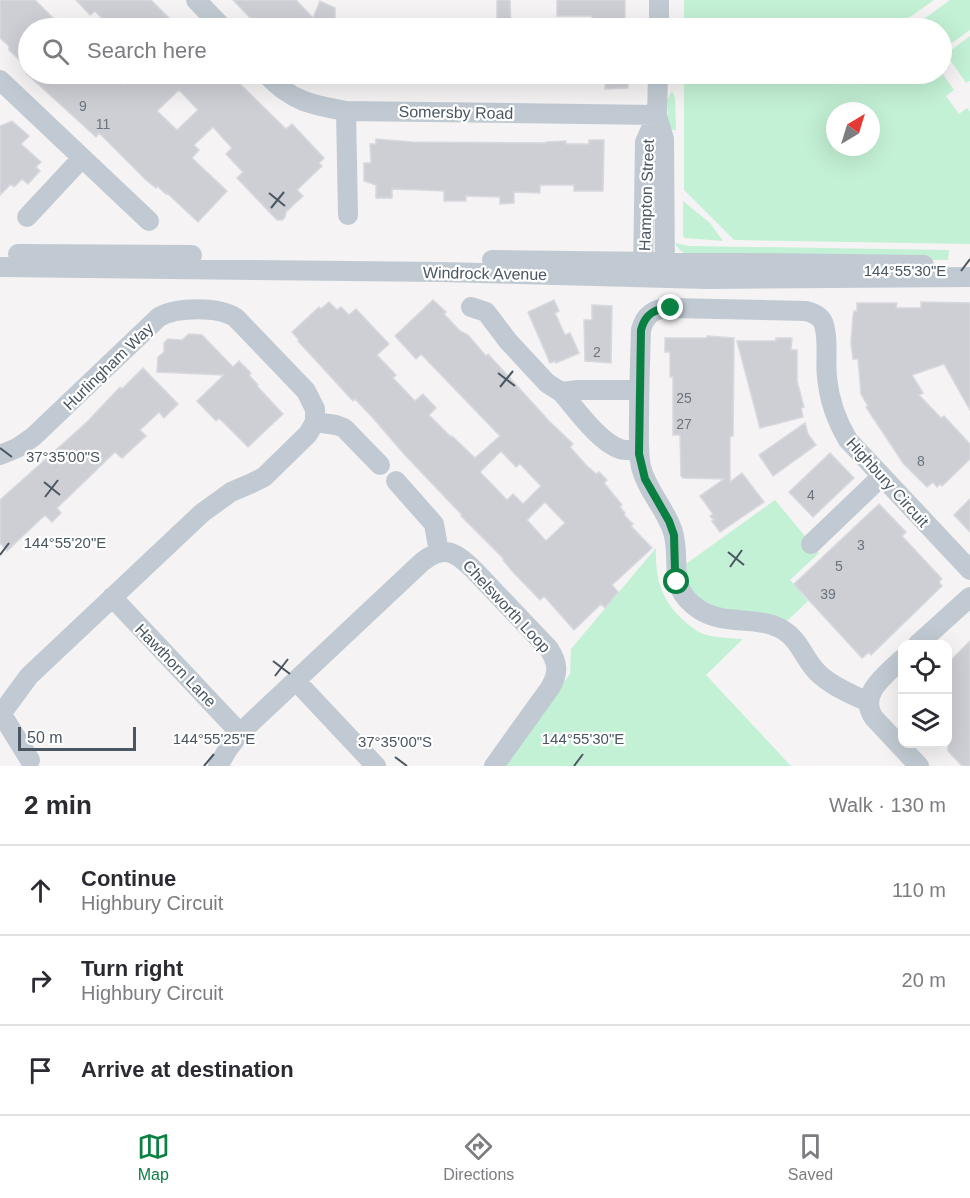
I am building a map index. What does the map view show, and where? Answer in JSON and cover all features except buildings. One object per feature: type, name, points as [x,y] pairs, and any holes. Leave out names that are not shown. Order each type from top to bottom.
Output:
[{"type":"street","points":[[196,0],[213,18]]},
{"type":"street","points":[[659,0],[659,18]]},
{"type":"street","points":[[0,80],[150,221]]},
{"type":"street","name":"Somersby Road","points":[[277,84],[289,95],[310,105],[346,111],[657,114]]},
{"type":"street","name":"Hampton Street","points":[[658,84],[657,114],[664,139],[665,270]]},
{"type":"street","points":[[346,111],[348,215]]},
{"type":"street","name":"Hampton Street","points":[[643,269],[645,142],[657,114]]},
{"type":"street","points":[[27,217],[82,158]]},
{"type":"street","name":"Windrock Avenue","points":[[0,254],[970,278]]},
{"type":"street","name":"Windrock Avenue","points":[[665,270],[970,265]]},
{"type":"street","name":"Windrock Avenue","points":[[0,267],[441,272],[643,269]]},
{"type":"street","points":[[471,307],[486,312],[508,341],[547,382],[561,392],[607,442],[626,451],[639,450]]},
{"type":"street","name":"Highbury Circuit","points":[[868,702],[845,691],[817,672],[807,660],[799,644],[782,629],[767,624],[712,616],[690,602],[677,582],[672,528],[641,468],[639,390],[641,330],[646,318],[656,309],[813,313],[822,320],[825,326],[826,377],[837,419],[848,440],[970,570]]},
{"type":"street","name":"Hurlingham Way","points":[[0,454],[16,448],[33,437],[159,317],[178,310],[216,310],[236,318],[306,392],[315,409],[315,423]]},
{"type":"street","points":[[561,392],[639,390]]},
{"type":"street","points":[[33,763],[2,710],[29,676],[215,502],[270,471],[308,434],[315,423],[344,428],[380,465]]},
{"type":"street","points":[[811,544],[881,477]]},
{"type":"street","points":[[218,766],[240,733],[422,562],[439,552],[434,524],[396,482]]},
{"type":"street","name":"Chelsworth Loop","points":[[439,552],[448,552],[464,559],[549,649],[557,664],[556,679],[494,766]]},
{"type":"street","name":"Hawthorn Lane","points":[[112,597],[240,733]]},
{"type":"street","points":[[923,640],[970,597]]},
{"type":"street","points":[[898,664],[874,688],[868,702],[869,708],[874,718],[919,766]]},
{"type":"street","points":[[296,681],[376,766]]},
{"type":"street","points":[[0,738],[33,763]]},
{"type":"green space","points":[[684,0],[934,0],[908,18],[684,18]]},
{"type":"green space","points":[[950,0],[970,0],[970,30],[952,43],[952,18],[925,18]]},
{"type":"green space","points":[[970,36],[970,81],[966,83],[952,63],[952,50]]},
{"type":"green space","points":[[684,84],[950,84],[954,90],[946,96],[959,114],[967,108],[970,112],[970,244],[734,240],[684,190]]},
{"type":"green space","points":[[672,91],[675,98],[676,130],[669,130],[667,100]]},
{"type":"green space","points":[[683,201],[710,223],[723,241],[683,236]]},
{"type":"green space","points":[[674,243],[689,246],[949,250],[948,260],[694,257],[682,252]]},
{"type":"green space","points":[[775,500],[819,553],[790,580],[808,601],[786,622],[718,608],[695,594],[687,582],[683,566]]},
{"type":"green space","points":[[656,548],[658,578],[661,587],[669,604],[682,619],[706,635],[743,639],[706,675],[791,766],[503,766],[570,674],[571,649]]},
{"type":"route","points":[[671,308],[656,309],[642,323],[639,454],[645,479],[669,521],[674,535],[677,582]]}]
